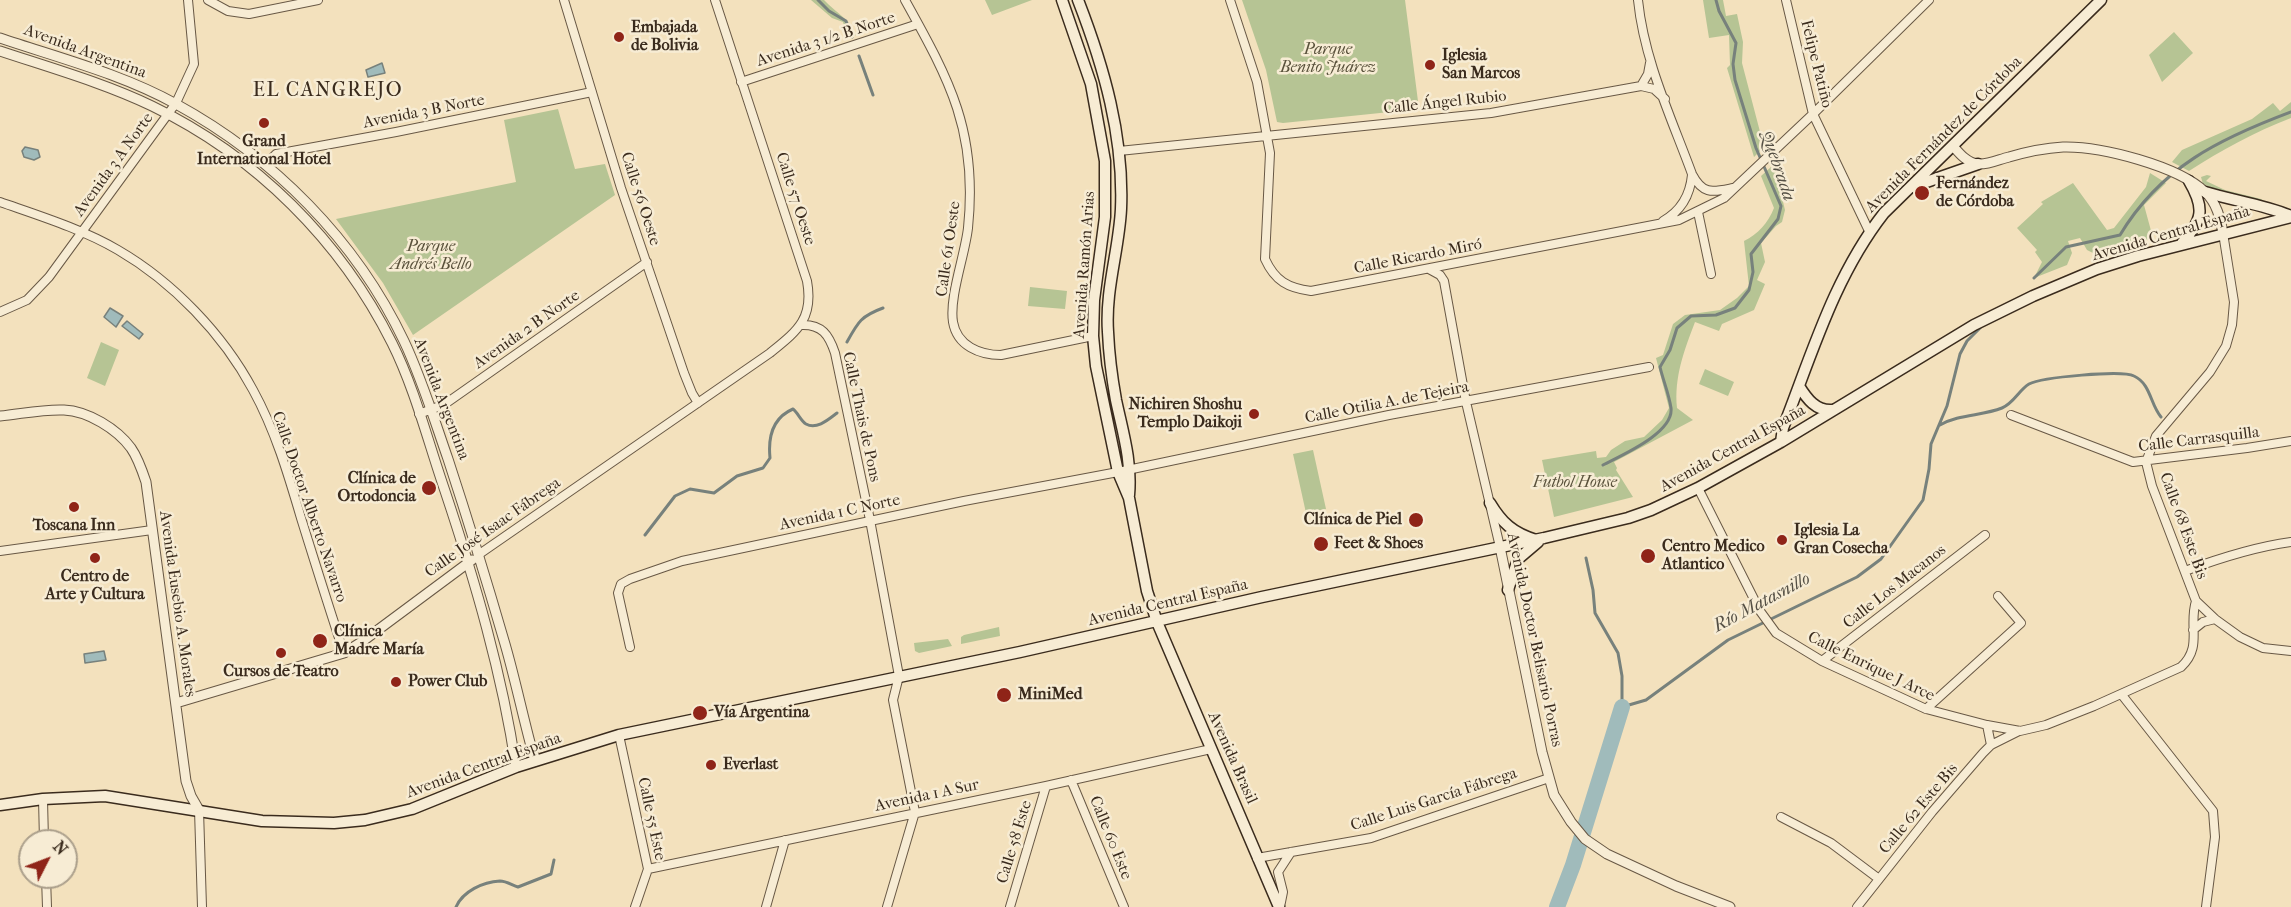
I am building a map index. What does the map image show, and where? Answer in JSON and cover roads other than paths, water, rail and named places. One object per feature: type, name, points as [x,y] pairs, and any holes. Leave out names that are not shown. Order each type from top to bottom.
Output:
[{"type":"main road","name":"Avenida Ramón Arias","points":[[1062,0],[1088,73],[1106,161],[1105,217],[1094,300],[1095,366],[1118,472],[1129,498],[1147,591],[1157,622]]},
{"type":"main road","name":"Avenida Ramón Arias","points":[[1078,0],[1105,80],[1119,151],[1121,211],[1108,298],[1107,330],[1116,398],[1131,470],[1129,498]]},
{"type":"main road","name":"Avenida Fernández de Córdoba","points":[[1781,442],[1783,428],[1838,284],[1869,231],[1884,213],[2094,2]]},
{"type":"main road","points":[[1102,136],[1110,148],[1119,151]]},
{"type":"main road","points":[[1909,188],[1978,164]]},
{"type":"main road","points":[[2182,243],[2196,226],[2200,209],[2199,200],[2187,179]]},
{"type":"main road","points":[[2205,192],[2270,207],[2291,216]]},
{"type":"main road","name":"Avenida Central España","points":[[0,805],[43,799],[105,796],[262,821],[334,823],[365,820],[412,809],[516,767],[619,735],[1020,652],[1262,597],[1500,548],[1644,513],[1698,488],[1781,442],[1974,325],[2006,309],[2097,269],[2182,243],[2291,216]]},
{"type":"main road","points":[[1799,386],[1805,396],[1817,407],[1832,410]]},
{"type":"main road","points":[[1490,503],[1509,527],[1520,535],[1540,539]]},
{"type":"main road","points":[[1508,590],[1518,559],[1540,539]]},
{"type":"main road","name":"Avenida Brasil","points":[[1157,622],[1279,907]]},
{"type":"street","points":[[208,0],[228,11],[249,14],[318,0]]},
{"type":"street","name":"Calle 56 Oeste","points":[[564,0],[647,262],[684,373],[698,403]]},
{"type":"street","name":"Calle 57 Oeste","points":[[715,0],[807,281],[810,294],[808,311],[801,325]]},
{"type":"street","name":"Calle 61 Oeste","points":[[905,0],[945,74],[963,124],[969,160],[969,219],[954,305],[953,322],[958,335],[967,345],[991,355],[1001,355],[1093,336]]},
{"type":"street","name":"Calle Ricardo Miró","points":[[1230,0],[1257,82],[1270,153],[1265,259],[1270,271],[1280,282],[1294,289],[1311,291],[1659,222],[1679,220],[1698,212],[1724,198],[1929,0]]},
{"type":"street","points":[[1638,0],[1640,24],[1650,60],[1692,174],[1703,189],[1717,191],[1734,188]]},
{"type":"street","name":"Felipe Patiño","points":[[1786,0],[1813,114],[1869,231]]},
{"type":"street","name":"Avenida 3 A Norte","points":[[0,312],[15,306],[37,292],[62,262],[176,104],[194,64],[189,1]]},
{"type":"street","name":"Avenida 3 1/2 B Norte","points":[[741,82],[918,24]]},
{"type":"street","name":"Avenida Argentina","points":[[0,38],[107,74],[176,104],[221,131],[285,181],[332,231],[372,285],[403,340],[431,410],[485,576],[535,761]]},
{"type":"street","points":[[2,52],[3,45],[10,41]]},
{"type":"street","name":"Avenida Argentina","points":[[2,52],[122,93],[168,114],[216,143],[249,167],[307,220],[359,286],[393,345],[419,414],[468,562],[511,733],[516,767]]},
{"type":"street","points":[[1650,60],[1648,74],[1641,86],[1654,89],[1665,99]]},
{"type":"street","name":"Calle Ángel Rubio","points":[[1119,151],[1491,113],[1641,86]]},
{"type":"street","name":"Avenida 3 B Norte","points":[[266,164],[276,154],[592,92]]},
{"type":"street","points":[[1251,137],[1262,143],[1270,153]]},
{"type":"street","points":[[1953,146],[1968,161],[1978,164],[2064,147],[2123,155],[2148,162],[2187,179],[2205,192],[2218,210],[2223,233]]},
{"type":"street","points":[[249,167],[257,157]]},
{"type":"street","points":[[1659,222],[1676,212],[1683,204],[1691,185],[1692,174]]},
{"type":"street","name":"Calle Doctor Alberto Navarro","points":[[0,202],[82,232],[118,250],[177,294],[202,319],[237,362],[267,418],[283,460],[344,653]]},
{"type":"street","points":[[1698,212],[1711,274]]},
{"type":"street","name":"Calle 68 Este Bis","points":[[2223,233],[2234,302],[2232,325],[2226,346],[2210,372],[2156,436],[2146,462],[2152,486],[2196,602],[2241,637],[2263,648],[2291,651]]},
{"type":"street","name":"Avenida 2 B Norte","points":[[419,414],[455,397],[647,262]]},
{"type":"street","points":[[1428,269],[1440,275],[1444,281],[1457,263]]},
{"type":"street","name":"Avenida Doctor Belisario Porras","points":[[1444,281],[1466,402],[1554,795],[1585,839],[1607,854],[1676,886],[1730,907]]},
{"type":"street","name":"Calle Thais de Pons","points":[[801,325],[812,324],[822,329],[831,341],[870,520],[899,676]]},
{"type":"street","name":"Calle José Isaac Fábrega","points":[[176,703],[344,653],[354,647],[468,562],[770,353],[801,325]]},
{"type":"street","name":"Calle Otilia A. de Tejeira","points":[[1131,470],[1389,415],[1649,367]]},
{"type":"street","name":"Avenida Eusebio A. Morales","points":[[0,416],[66,410],[87,415],[120,436],[130,448],[146,482],[186,781],[199,810],[202,907]]},
{"type":"street","name":"Calle Carrasquilla","points":[[2011,415],[2133,462],[2291,441]]},
{"type":"street","name":"Avenida 1 C Norte","points":[[630,647],[618,593],[621,584],[630,579],[682,561],[870,520],[1131,470]]},
{"type":"street","name":"Calle Enrique J Arce","points":[[1698,488],[1760,610],[1776,633],[1822,661],[1926,710],[1987,725],[2020,731],[2046,725],[2122,695],[2181,667],[2189,660],[2194,649],[2193,611],[2196,602]]},
{"type":"street","points":[[448,502],[461,498]]},
{"type":"street","points":[[0,550],[152,530]]},
{"type":"street","name":"Calle Los Macanos","points":[[1822,661],[1985,535]]},
{"type":"street","points":[[2186,571],[2225,556],[2266,545],[2291,542]]},
{"type":"street","points":[[474,581],[475,574],[480,572],[485,576]]},
{"type":"street","points":[[1926,710],[2021,623],[1998,596]]},
{"type":"street","points":[[2193,630],[2203,622],[2215,619]]},
{"type":"street","points":[[887,907],[915,812],[893,700],[899,676]]},
{"type":"street","points":[[2122,695],[2213,811],[2215,837],[2206,907]]},
{"type":"street","points":[[1987,725],[1991,745],[2020,731]]},
{"type":"street","points":[[511,733],[519,738],[523,737],[526,732]]},
{"type":"street","name":"Calle 55 Este","points":[[619,735],[648,869],[635,907]]},
{"type":"street","name":"Calle 62 Este Bis","points":[[1857,907],[1932,812],[1991,745]]},
{"type":"street","name":"Avenida 1 A Sur","points":[[648,869],[1046,786],[1211,748]]},
{"type":"street","name":"Calle Luis García Fábrega","points":[[1257,858],[1371,838],[1549,777]]},
{"type":"street","name":"Calle 60 Este","points":[[1071,780],[1124,907]]},
{"type":"street","name":"Calle 58 Este","points":[[1010,907],[1046,786]]},
{"type":"street","points":[[43,799],[44,829]]},
{"type":"street","points":[[1781,817],[1831,843],[1878,879]]},
{"type":"street","points":[[766,907],[785,840]]},
{"type":"street","points":[[1279,907],[1282,892],[1278,872],[1291,852]]},
{"type":"street","points":[[46,889],[47,907]]},
{"type":"water","points":[[382,63],[385,73],[368,77],[366,70]]},
{"type":"water","points":[[25,147],[38,150],[40,157],[34,160],[24,157],[22,151]]},
{"type":"water","points":[[110,308],[123,316],[116,327],[104,317]]},
{"type":"water","points":[[127,321],[143,334],[139,339],[122,326]]},
{"type":"water","points":[[104,651],[106,660],[85,663],[84,654]]},
{"type":"waterway","points":[[818,0],[829,11],[846,21],[852,37]]},
{"type":"waterway","name":"Quebrada","points":[[1603,465],[1645,442],[1664,426],[1670,417],[1671,408],[1660,367],[1670,350],[1677,328],[1691,316],[1716,315],[1735,308],[1749,290],[1753,272],[1751,254],[1778,219],[1781,206],[1756,148],[1735,80],[1733,64],[1736,43],[1719,11],[1716,0]]},
{"type":"waterway","points":[[859,56],[873,95]]},
{"type":"waterway","name":"Río Matasnillo","points":[[2034,278],[2066,247],[2120,235],[2136,211],[2154,191],[2194,158],[2240,133],[2291,112]]},
{"type":"waterway","points":[[847,342],[861,320],[883,308]]},
{"type":"waterway","name":"Río Matasnillo","points":[[1586,558],[1595,613],[1618,653],[1622,676],[1622,707],[1646,700],[1728,640],[1857,577],[1881,559],[1923,500],[1931,444],[1947,406],[1960,354],[1967,341],[1980,328]]},
{"type":"waterway","points":[[1940,425],[1947,421],[2002,408],[2025,387],[2037,381],[2099,374],[2127,374],[2140,380],[2161,417]]},
{"type":"waterway","points":[[645,535],[675,496],[690,489],[714,493],[737,476],[763,468],[770,458],[773,429],[786,413],[793,409],[804,423],[814,426],[823,423],[837,413]]},
{"type":"waterway","name":"Río Matasnillo","points":[[1557,907],[1573,865],[1622,707]]},
{"type":"waterway","points":[[456,907],[463,896],[480,885],[500,881],[518,887],[551,874],[554,860]]},
{"type":"place","name":"Embajada de Bolivia","points":[[619,37]]},
{"type":"place","name":"Iglesia San Marcos","points":[[1430,65]]},
{"type":"place","name":"Grand International Hotel","points":[[264,123]]},
{"type":"place","name":"Fernández de Córdoba","points":[[1922,193]]},
{"type":"place","name":"Nichiren Shoshu Templo Daikoji","points":[[1254,414]]},
{"type":"place","name":"Clínica de Ortodoncia","points":[[429,488]]},
{"type":"place","name":"Toscana Inn","points":[[74,507]]},
{"type":"place","name":"Clínica de Piel","points":[[1416,520]]},
{"type":"place","name":"Iglesia La Gran Cosecha","points":[[1782,540]]},
{"type":"place","name":"Feet & Shoes","points":[[1321,544]]},
{"type":"place","name":"Centro Medico Atlantico","points":[[1648,556]]},
{"type":"place","name":"Centro de Arte y Cultura","points":[[95,558]]},
{"type":"place","name":"Clínica Madre María","points":[[320,641]]},
{"type":"place","name":"Cursos de Teatro","points":[[281,653]]},
{"type":"place","name":"Power Club","points":[[396,682]]},
{"type":"place","name":"MiniMed","points":[[1004,695]]},
{"type":"place","name":"Vía Argentina","points":[[700,713]]},
{"type":"place","name":"Everlast","points":[[711,765]]},
{"type":"district","name":"EL CANGREJO","points":[[328,91]]},
{"type":"park label","name":"Parque Benito Juárez","points":[[1328,59]]},
{"type":"park label","name":"Parque Andrés Bello","points":[[431,256]]},
{"type":"park label","name":"Futbol House","points":[[1575,483]]}]
